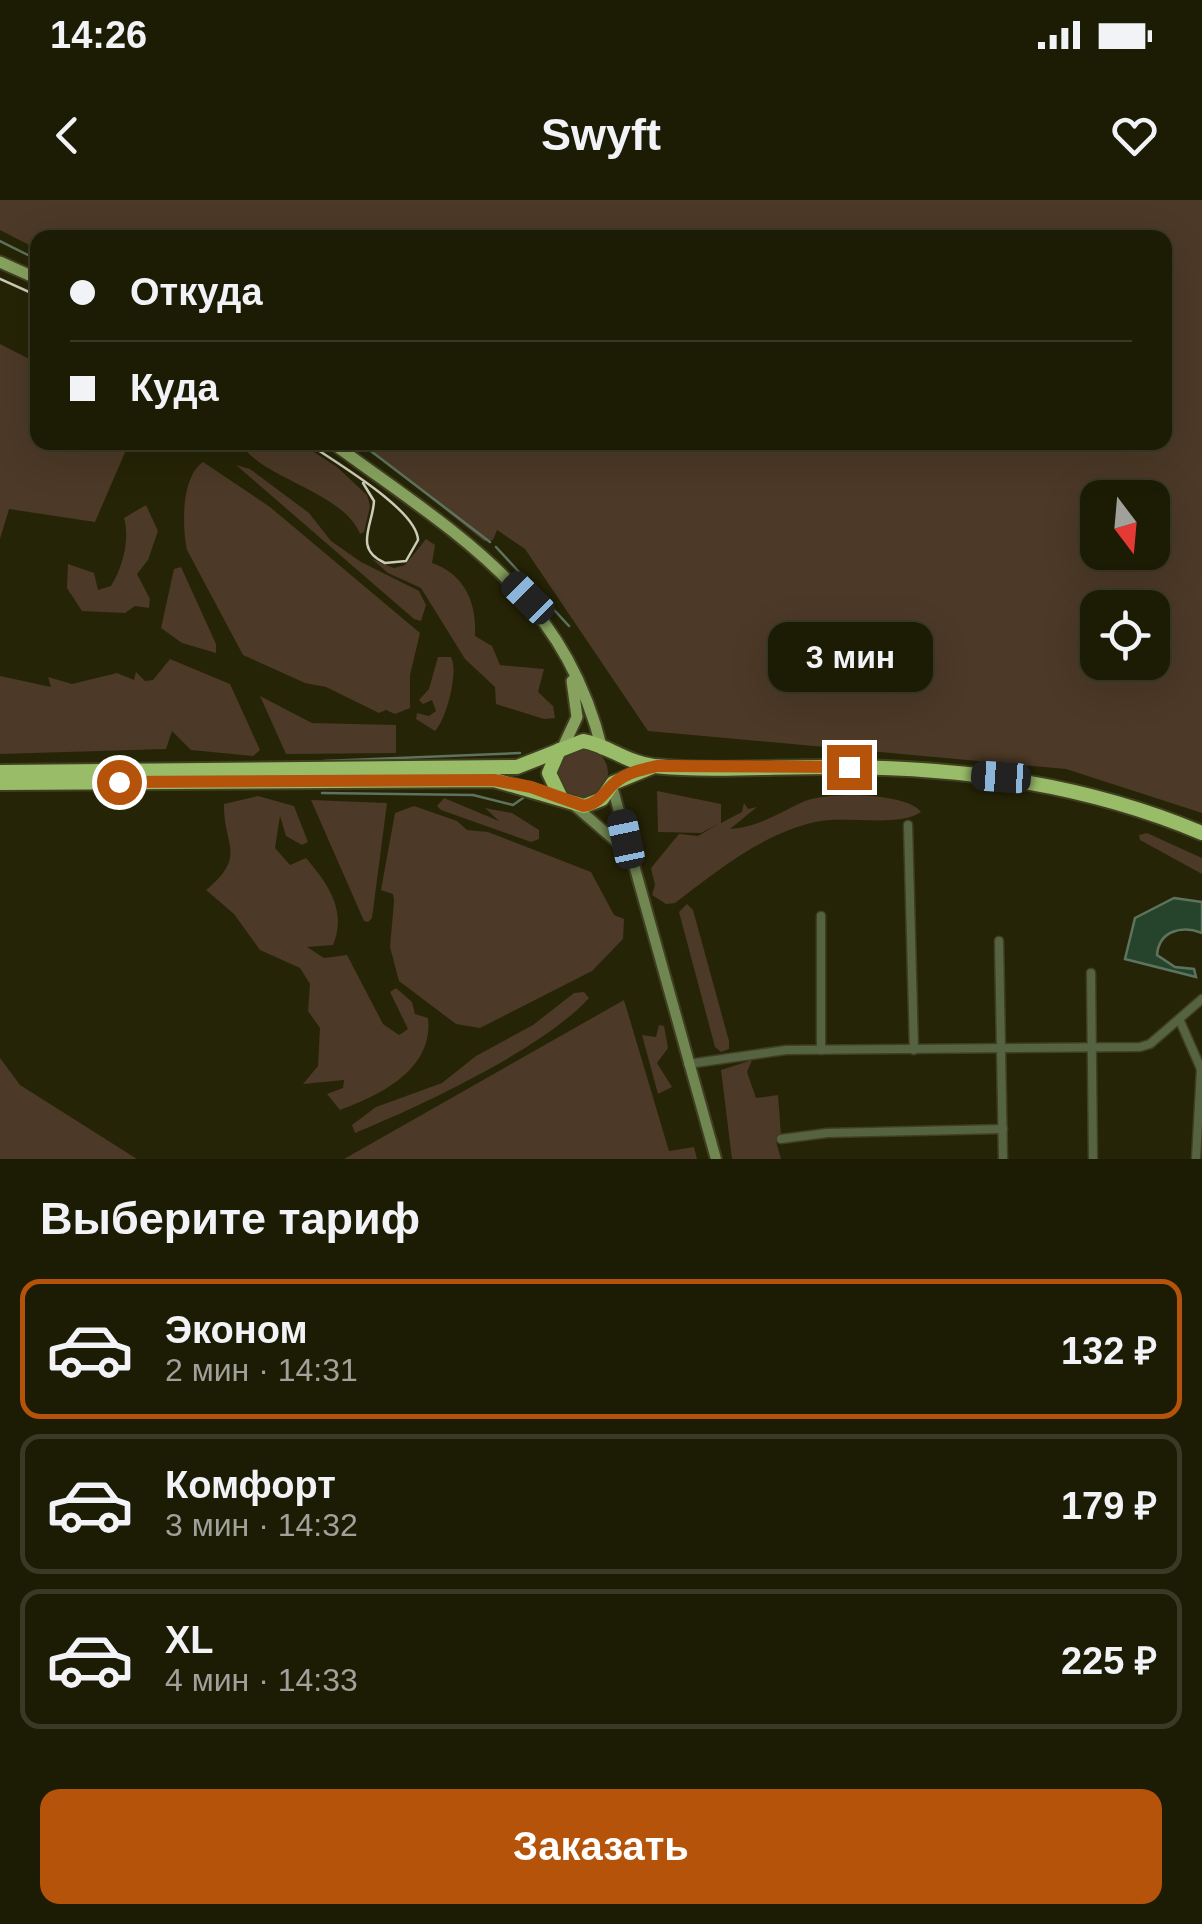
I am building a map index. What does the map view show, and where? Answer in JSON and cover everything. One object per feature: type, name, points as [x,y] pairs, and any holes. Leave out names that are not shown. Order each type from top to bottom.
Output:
[{"type":"highway","points":[[0,772],[517,767],[582,741],[657,766],[849,767],[1001,777],[1096,796],[1202,833]]},
{"type":"highway","points":[[561,749],[550,765],[550,782],[570,803]]},
{"type":"highway","points":[[604,750],[614,766],[612,784]]},
{"type":"highway","points":[[0,784],[475,780],[512,783],[570,803],[593,804],[612,784],[657,766]]},
{"type":"main road","points":[[0,262],[30,276]]},
{"type":"main road","points":[[341,450],[498,570],[546,619],[567,653],[604,750]]},
{"type":"main road","points":[[561,749],[578,710],[567,653]]},
{"type":"main road","points":[[612,784],[716,1159]]},
{"type":"main road","points":[[570,803],[600,823],[629,853]]},
{"type":"street","points":[[908,825],[914,1050]]},
{"type":"street","points":[[820,1050],[821,916]]},
{"type":"street","points":[[999,941],[1004,1159]]},
{"type":"street","points":[[1091,972],[1094,1159]]},
{"type":"street","points":[[688,1064],[756,1051],[1002,1050],[1150,1044],[1201,1001]]},
{"type":"street","points":[[1180,1021],[1201,1069],[1196,1159]]},
{"type":"street","points":[[781,1139],[827,1133],[1003,1130]]},
{"type":"shaded area","points":[[0,200],[1202,200],[1202,813],[1066,769],[648,731],[525,549],[497,530],[493,540],[484,541],[371,450],[1172,450],[1172,230],[30,230],[30,245],[0,230]]},
{"type":"shaded area","points":[[0,344],[30,359],[30,450],[126,450],[95,522],[9,509],[0,539]]},
{"type":"shaded area","points":[[247,450],[311,450],[337,467],[367,495],[370,506],[364,532],[360,534],[337,507]]},
{"type":"shaded area","points":[[203,462],[270,507],[420,633],[410,675],[410,708],[395,714],[386,710],[379,713],[326,687],[305,683],[243,655],[187,550],[187,490]]},
{"type":"shaded area","points":[[236,465],[250,469],[309,513],[331,541],[361,562],[419,591],[426,605],[421,621],[414,619]]},
{"type":"shaded area","points":[[146,505],[158,531],[148,560],[137,574],[150,599],[149,608],[135,606],[125,613],[82,611],[67,588],[68,564],[94,573],[98,590],[111,586],[124,553],[124,518]]},
{"type":"shaded area","points":[[426,539],[435,545],[432,563],[452,574],[466,591],[474,612],[475,636],[492,646],[500,665],[544,669],[538,692],[553,706],[555,718],[544,719],[496,704],[495,687],[465,659],[421,588],[388,573],[372,559],[394,568],[405,565]]},
{"type":"shaded area","points":[[181,567],[216,644],[216,653],[182,643],[161,628],[174,569]]},
{"type":"shaded area","points":[[438,657],[451,657],[453,673],[447,707],[435,731],[416,719],[417,713],[429,716],[436,711],[432,700],[423,704],[419,700],[429,689]]},
{"type":"shaded area","points":[[170,659],[230,684],[260,750],[253,756],[191,750],[172,731],[166,749],[0,754],[0,676],[51,687],[48,677],[72,684],[117,673],[134,680],[136,672],[145,681],[153,680]]},
{"type":"shaded area","points":[[260,696],[312,723],[396,725],[396,753],[286,754]]},
{"type":"shaded area","points":[[583,748],[601,755],[608,773],[601,791],[583,798],[565,791],[558,773],[565,755]]},
{"type":"shaded area","points":[[657,791],[721,804],[721,823],[742,812],[744,803],[748,809],[757,807],[730,829],[759,823],[805,801],[831,796],[884,797],[913,805],[921,812],[899,819],[827,820],[795,828],[758,844],[675,903],[666,904],[652,895],[655,885],[651,868],[679,834],[698,836],[720,823],[701,833],[658,832]]},
{"type":"shaded area","points":[[258,796],[294,806],[308,842],[302,845],[286,836],[280,816],[275,848],[290,865],[306,858],[322,878],[337,910],[333,945],[307,947],[324,958],[347,955],[383,1024],[399,1035],[408,1029],[390,992],[396,988],[412,1002],[415,1014],[428,1018],[428,1036],[414,1066],[387,1088],[340,1110],[327,1094],[343,1088],[344,1080],[303,1084],[318,1066],[320,1028],[308,1011],[310,984],[300,968],[260,950],[234,914],[206,890],[219,878],[230,858],[224,804]]},
{"type":"shaded area","points":[[444,798],[499,821],[485,808],[512,813],[539,830],[539,839],[531,842],[441,810],[437,806]]},
{"type":"shaded area","points":[[311,800],[387,803],[372,918],[368,922],[364,921]]},
{"type":"shaded area","points":[[414,806],[457,821],[467,830],[488,832],[591,872],[614,915],[624,919],[623,939],[592,971],[480,1028],[456,1024],[399,981],[390,947],[393,894],[381,890],[395,813]]},
{"type":"shaded area","points":[[1147,833],[1202,858],[1202,874],[1140,840],[1139,835]]},
{"type":"shaded area","points":[[1174,898],[1202,902],[1202,933],[1172,932],[1162,940],[1157,955],[1175,967],[1194,969],[1196,977],[1125,959],[1135,918]]},
{"type":"shaded area","points":[[687,904],[693,910],[729,1041],[729,1049],[721,1052],[715,1047],[679,912]]},
{"type":"shaded area","points":[[584,992],[589,998],[568,1017],[512,1056],[413,1108],[355,1133],[352,1125],[376,1107],[442,1083],[476,1056],[533,1025],[574,993]]},
{"type":"shaded area","points":[[624,1000],[669,1151],[694,1147],[697,1159],[344,1159]]},
{"type":"shaded area","points":[[659,1025],[664,1026],[668,1048],[657,1063],[672,1087],[658,1094],[642,1035],[656,1037]]},
{"type":"shaded area","points":[[0,1058],[20,1085],[137,1159],[0,1159]]},
{"type":"shaded area","points":[[752,1060],[747,1072],[756,1098],[778,1095],[781,1135],[776,1141],[781,1159],[732,1159],[721,1070]]},
{"type":"waterway","points":[[0,241],[30,256]]},
{"type":"waterway","points":[[369,450],[490,542]]},
{"type":"waterway","points":[[496,547],[569,626]]},
{"type":"waterway","points":[[324,761],[520,753]]},
{"type":"waterway","points":[[322,793],[473,795],[513,805],[523,798]]},
{"type":"tram line","points":[[0,279],[30,292]]},
{"type":"tram line","points":[[318,450],[372,486],[404,514],[418,540],[406,561],[385,563],[370,551],[367,536],[374,501],[363,483]]},
{"type":"route","points":[[119,782],[494,780],[531,787],[584,806],[602,799],[613,783],[657,766],[849,767]]}]
